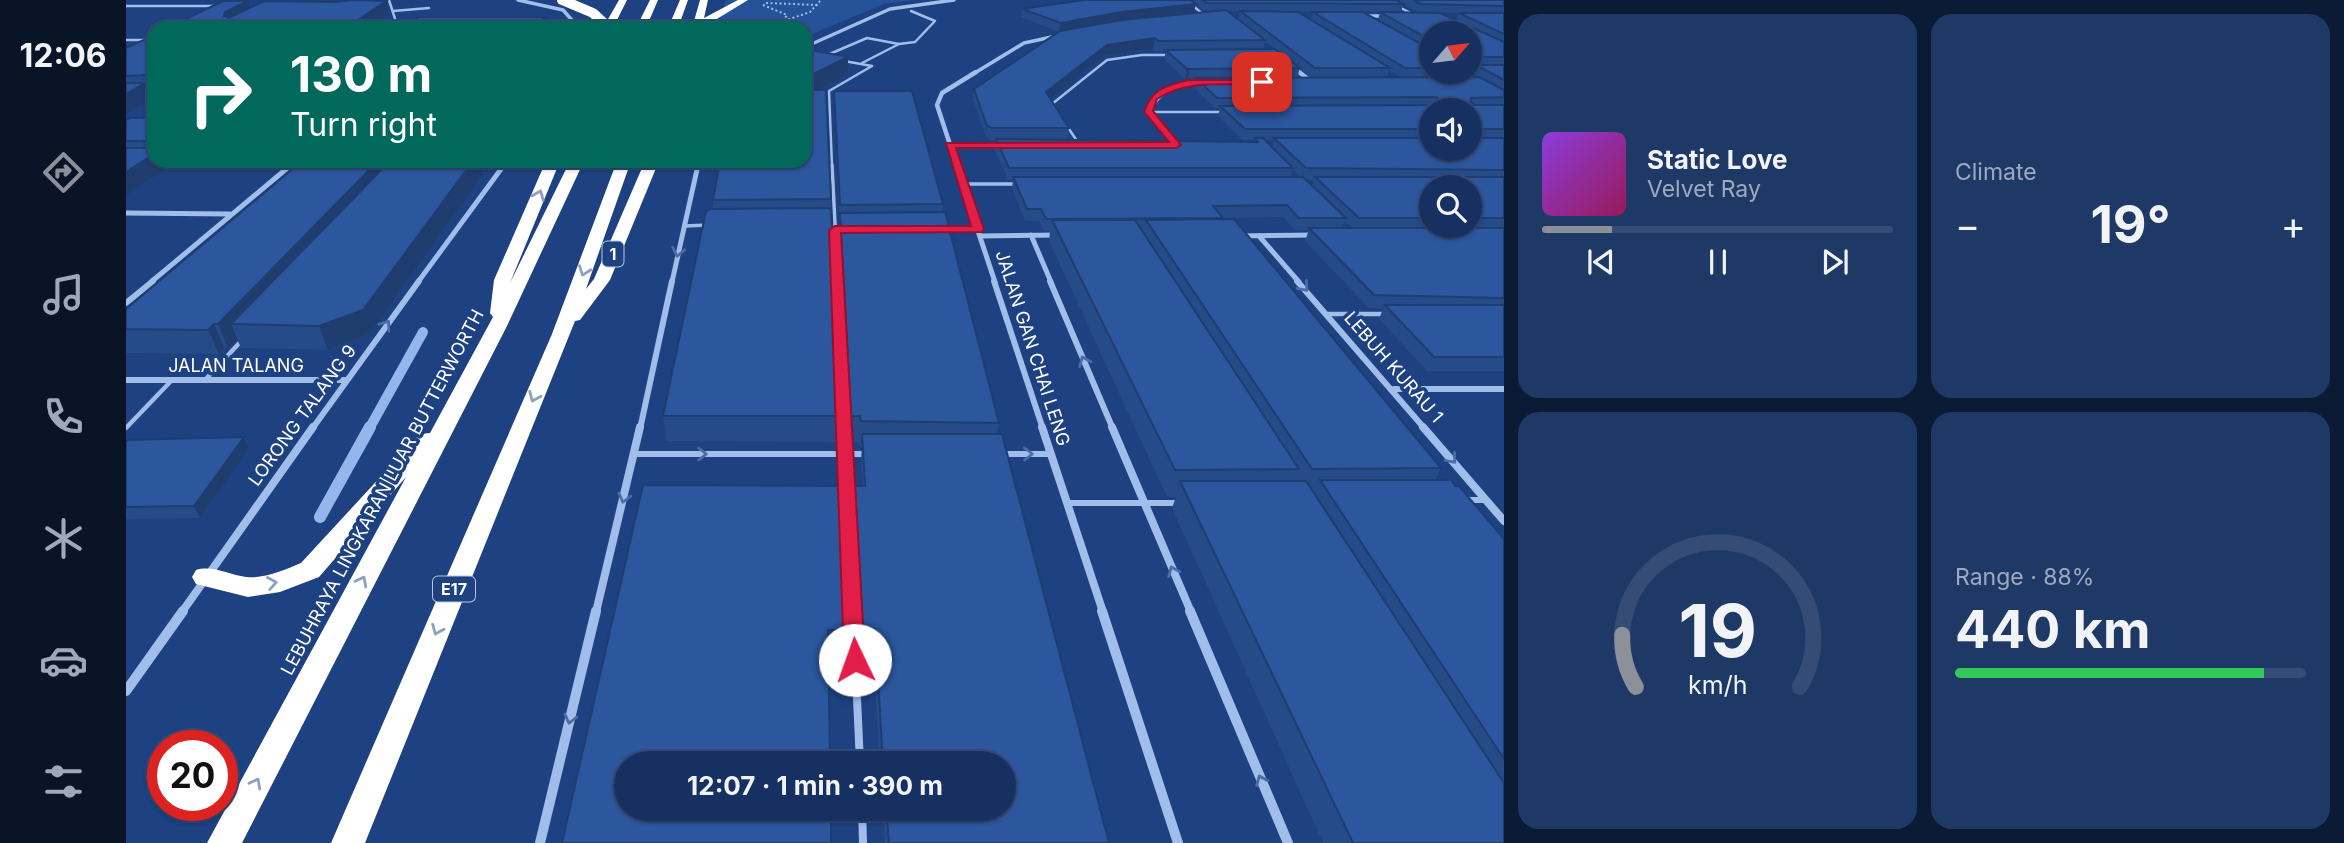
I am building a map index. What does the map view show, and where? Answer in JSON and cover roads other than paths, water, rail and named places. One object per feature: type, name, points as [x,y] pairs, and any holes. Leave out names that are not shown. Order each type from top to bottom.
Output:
[{"type":"highway","points":[[562,0],[593,13],[601,21]]},
{"type":"highway","points":[[612,21],[623,0]]},
{"type":"highway","points":[[644,21],[654,0]]},
{"type":"highway","points":[[676,21],[684,0]]},
{"type":"highway","points":[[699,21],[704,0]]},
{"type":"highway","points":[[708,21],[744,0]]},
{"type":"highway","points":[[498,326],[502,280],[550,168]]},
{"type":"highway","name":"LEBUHRAYA LINGKARAN LUAR BUTTERWORTH","points":[[224,843],[498,326],[574,168]]},
{"type":"highway","name":"E17","points":[[348,843],[561,334],[621,168]]},
{"type":"highway","name":"1","points":[[561,334],[602,280],[650,168]]},
{"type":"highway","points":[[205,577],[248,587],[281,582],[310,570],[449,416]]},
{"type":"street","points":[[518,0],[563,10],[573,21]]},
{"type":"street","points":[[812,44],[890,9],[954,0]]},
{"type":"street","points":[[1195,16],[1215,15]]},
{"type":"street","points":[[1372,23],[1360,16],[1394,16]]},
{"type":"street","points":[[1406,16],[1417,16]]},
{"type":"street","name":"JALAN GAN CHAI LENG","points":[[1070,33],[1024,43],[942,93],[937,105],[1178,843]]},
{"type":"street","points":[[1285,61],[1312,82]]},
{"type":"street","points":[[1298,82],[1324,82]]},
{"type":"street","points":[[1176,145],[1149,112],[1153,98],[1170,87],[1188,83],[1216,83]]},
{"type":"street","points":[[1480,84],[1486,88]]},
{"type":"street","points":[[950,145],[1015,145]]},
{"type":"street","points":[[1066,145],[1079,145]]},
{"type":"street","points":[[1163,145],[1188,145]]},
{"type":"street","points":[[126,303],[287,168]]},
{"type":"street","name":"LORONG TALANG 9","points":[[126,691],[346,380],[502,168]]},
{"type":"street","points":[[540,843],[634,454],[697,168]]},
{"type":"street","points":[[126,213],[231,214]]},
{"type":"street","points":[[979,232],[1069,236]]},
{"type":"street","name":"JALAN GAN CHAI LENG","points":[[1031,236],[1288,843]]},
{"type":"street","points":[[1234,236],[1326,236]]},
{"type":"street","name":"LEBUH KURAU 1","points":[[1259,236],[1394,389],[1504,521]]},
{"type":"street","name":"JALAN TALANG","points":[[126,380],[346,380]]},
{"type":"street","points":[[1394,389],[1504,389]]},
{"type":"lane","points":[[389,0],[396,21]]},
{"type":"lane","points":[[1186,0],[1204,15]]},
{"type":"lane","points":[[1386,0],[1417,16]]},
{"type":"lane","points":[[126,6],[232,6]]},
{"type":"lane","points":[[393,11],[429,8]]},
{"type":"lane","points":[[859,751],[829,91],[872,66],[822,57],[867,38],[900,44],[915,42],[935,21],[911,11]]},
{"type":"lane","points":[[126,40],[147,40]]},
{"type":"lane","points":[[860,64],[900,44]]},
{"type":"lane","points":[[1059,114],[1052,104],[1107,60],[1142,55],[1182,55]]},
{"type":"lane","points":[[135,95],[147,95]]},
{"type":"lane","points":[[1149,112],[1230,112]]},
{"type":"lane","points":[[1066,124],[1079,145]]},
{"type":"lane","points":[[963,184],[1030,184]]},
{"type":"lane","points":[[684,226],[711,225]]},
{"type":"lane","points":[[939,229],[979,232]]},
{"type":"lane","points":[[835,230],[848,230]]},
{"type":"lane","points":[[1326,314],[1395,314]]},
{"type":"lane","points":[[205,380],[250,331]]},
{"type":"lane","points":[[126,428],[173,380]]},
{"type":"lane","points":[[634,454],[872,454]]},
{"type":"lane","points":[[996,454],[1051,454]]},
{"type":"lane","points":[[1459,500],[1486,500]]},
{"type":"lane","points":[[1067,503],[1182,503]]},
{"type":"lane","points":[[862,821],[863,843]]},
{"type":"waterway","points":[[369,429],[423,332]]},
{"type":"waterway","points":[[320,517],[370,427]]}]
